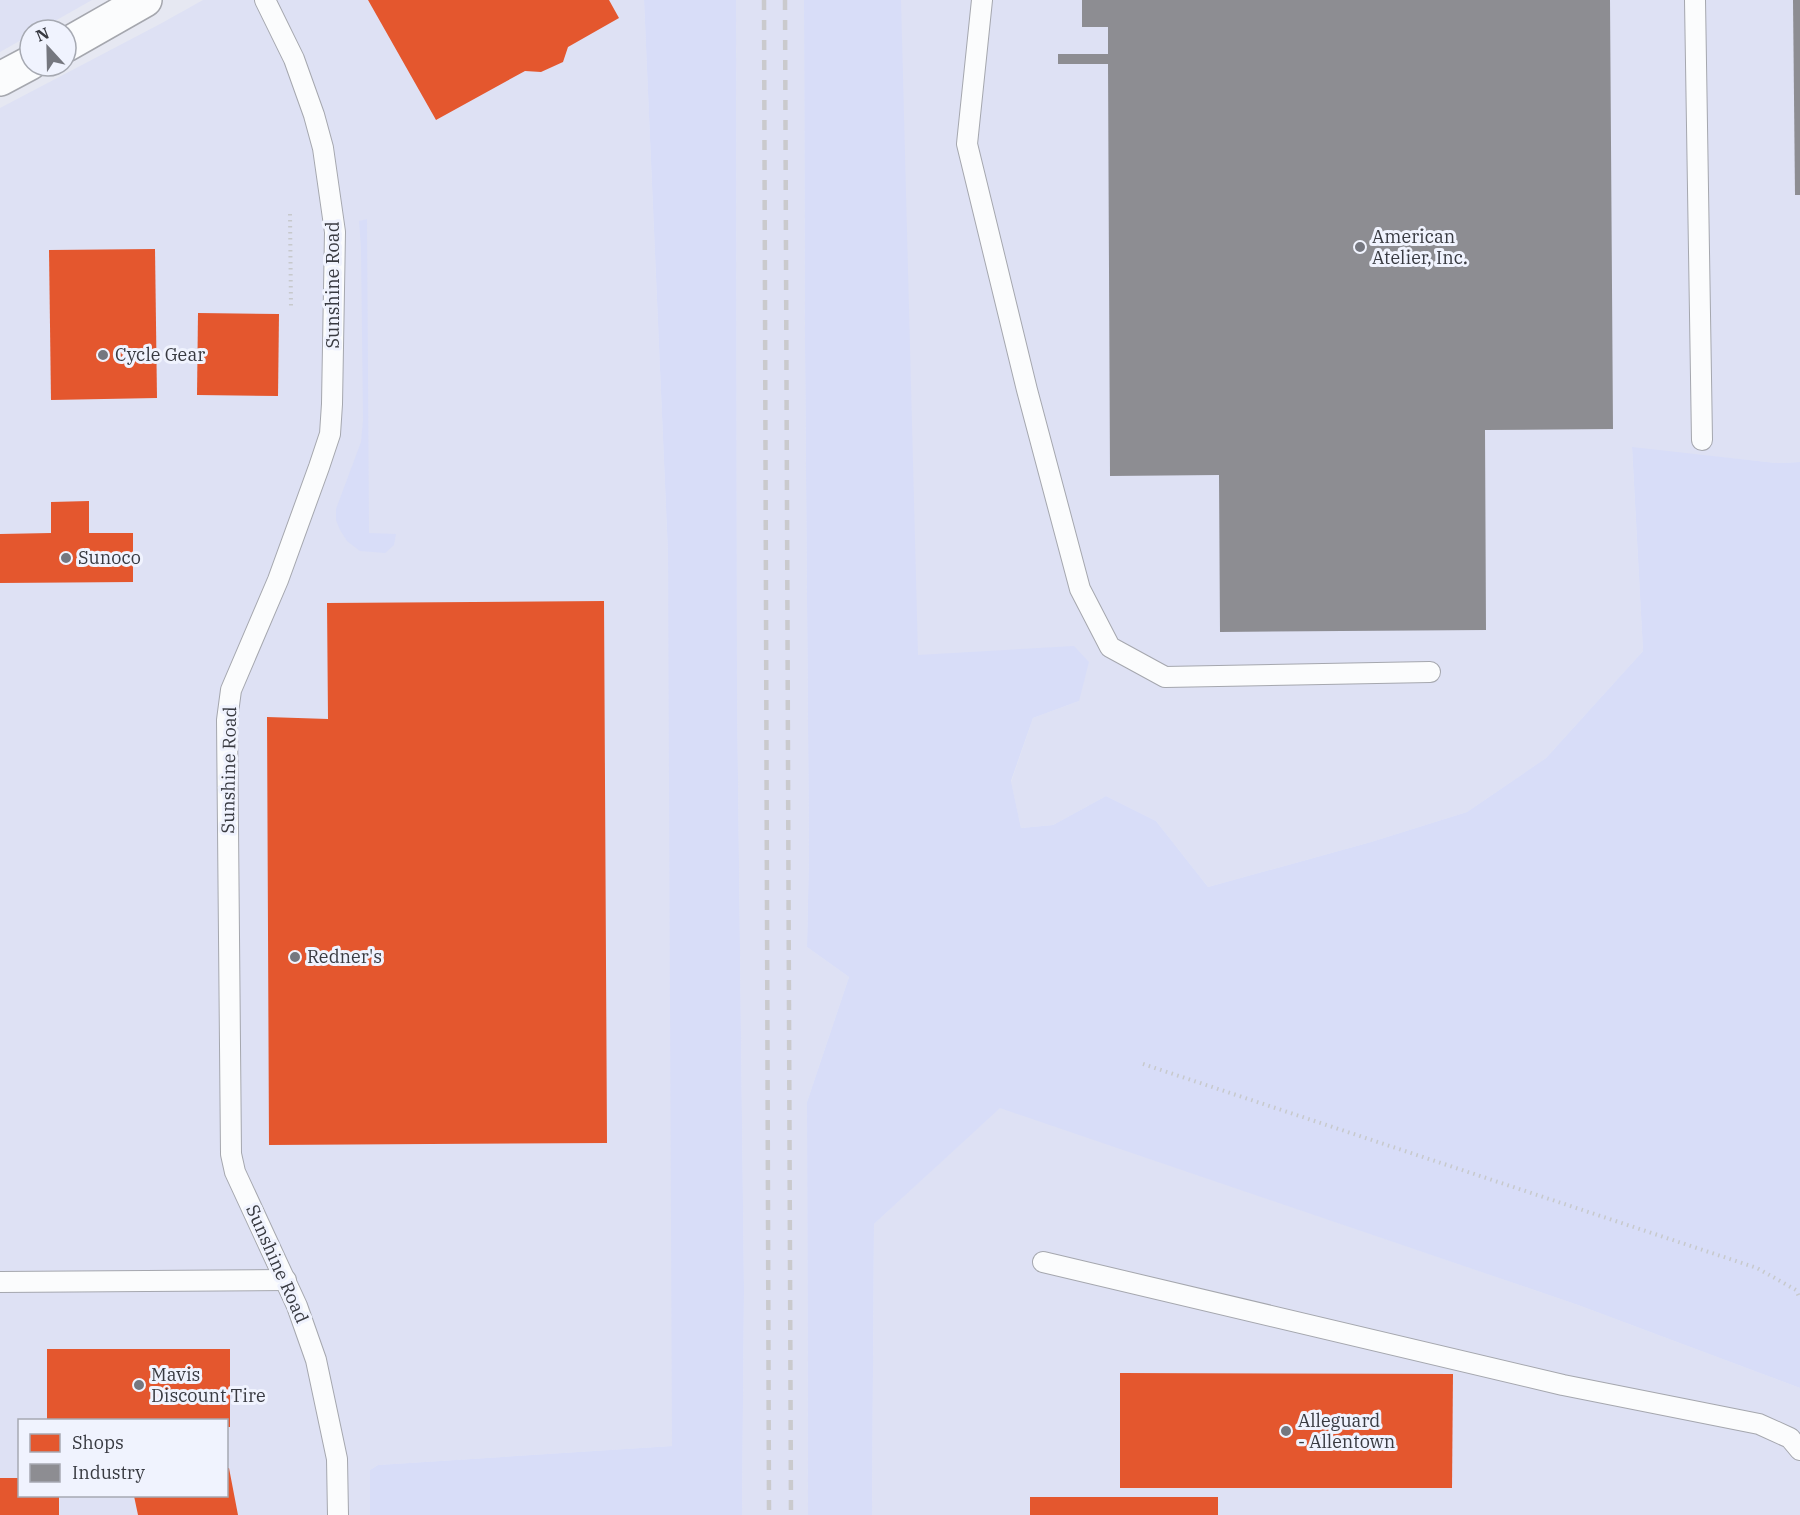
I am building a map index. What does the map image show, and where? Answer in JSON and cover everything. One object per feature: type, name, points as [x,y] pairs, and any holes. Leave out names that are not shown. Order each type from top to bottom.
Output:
[{"type":"street","points":[[78,38],[145,0]]},
{"type":"street","points":[[0,79],[18,69]]},
{"type":"lane","name":"Sunshine Road","points":[[265,0],[294,59],[314,115],[322,148],[335,232],[332,404],[330,434],[278,580],[231,690],[227,720],[231,1154],[235,1172],[286,1280],[316,1360],[337,1459],[338,1515]]},
{"type":"lane","points":[[982,0],[967,144],[1027,390],[1080,589],[1110,647],[1165,677],[1430,672]]},
{"type":"lane","points":[[1695,0],[1702,440]]},
{"type":"lane","points":[[1043,1262],[1563,1385],[1759,1424],[1790,1438],[1800,1450]]},
{"type":"lane","points":[[0,1282],[286,1280]]},
{"type":"path","points":[[290,214],[291,308]]},
{"type":"path","points":[[1143,1064],[1757,1268],[1796,1290],[1800,1299]]},
{"type":"shaded area","points":[[0,0],[92,0],[60,18],[18,18],[18,42],[0,52]]},
{"type":"shaded area","points":[[203,0],[644,0],[668,554],[677,1024],[672,1446],[378,1465],[370,1470],[370,1515],[0,1515],[0,108],[57,78],[78,78],[78,67]]},
{"type":"shaded area","points":[[644,0],[736,0],[737,692],[744,1289],[742,1515],[370,1515],[370,1470],[378,1465],[672,1446],[668,554]]},
{"type":"shaded area","points":[[736,0],[804,0],[809,853],[807,947],[849,977],[807,1102],[808,1515],[742,1515],[744,1289],[737,692]]},
{"type":"shaded area","points":[[804,0],[901,0],[918,655],[1074,646],[1089,662],[1079,701],[1033,718],[1011,781],[1021,828],[1053,825],[1106,796],[1156,821],[1208,887],[1371,842],[1467,812],[1546,758],[1643,651],[1632,447],[1776,463],[1800,462],[1800,1388],[1578,1305],[1000,1108],[874,1224],[872,1515],[808,1515],[807,1102],[849,977],[807,947],[809,853]]},
{"type":"shaded area","points":[[880,0],[1800,0],[1800,462],[1776,463],[1632,448],[1643,651],[1546,758],[1467,812],[1371,842],[1208,887],[1156,821],[1106,796],[1053,825],[1021,828],[1011,782],[1033,718],[1079,701],[882,687]]},
{"type":"shaded area","points":[[367,219],[369,533],[396,534],[394,545],[385,553],[360,551],[347,541],[336,520],[336,509],[361,442],[363,420],[359,221]]},
{"type":"shaded area","points":[[1000,1107],[1578,1305],[1800,1388],[1800,1515],[872,1515],[874,1224]]},
{"type":"building: Shops","points":[[368,0],[609,0],[619,18],[568,47],[563,62],[541,72],[525,71],[436,120]]},
{"type":"building: Shops","name":"Cycle Gear","points":[[155,249],[157,398],[51,400],[49,250]]},
{"type":"building: Shops","points":[[198,313],[279,314],[278,396],[197,395]]},
{"type":"building: Shops","name":"Sunoco","points":[[89,501],[89,533],[133,533],[133,582],[0,583],[0,534],[51,533],[51,502]]},
{"type":"building: Shops","points":[[604,601],[607,1143],[269,1145],[267,717],[328,719],[327,603]]},
{"type":"building: Shops","name":"Mavis Discount Tire","points":[[47,1349],[230,1349],[230,1427],[228,1427],[228,1419],[47,1419]]},
{"type":"building: Shops","name":"Alleguard - Allentown","points":[[1120,1373],[1453,1374],[1452,1488],[1120,1488]]},
{"type":"building: Shops","points":[[229,1468],[238,1515],[138,1515],[134,1497],[228,1497]]},
{"type":"building: Shops","points":[[0,1478],[18,1478],[18,1497],[59,1497],[59,1515],[0,1515]]},
{"type":"building: Shops","points":[[1030,1497],[1218,1497],[1218,1515],[1030,1515]]},
{"type":"building: Industry","name":"American Atelier, Inc.","points":[[1082,0],[1610,0],[1613,429],[1485,430],[1486,630],[1220,632],[1219,475],[1110,476],[1108,64],[1058,64],[1058,54],[1108,54],[1108,27],[1082,27]]},
{"type":"building: Industry","points":[[1793,0],[1800,0],[1800,195],[1795,195]]},
{"type":"railway","points":[[764,0],[769,1515]]},
{"type":"railway","points":[[785,0],[791,1515]]},
{"type":"place","name":"American Atelier, Inc.","points":[[1360,247]]},
{"type":"place","name":"Cycle Gear","points":[[103,355]]},
{"type":"place","name":"Sunoco","points":[[66,558]]},
{"type":"place","name":"Redner's","points":[[295,957]]},
{"type":"place","name":"Mavis Discount Tire","points":[[139,1385]]},
{"type":"place","name":"Alleguard - Allentown","points":[[1286,1431]]}]
